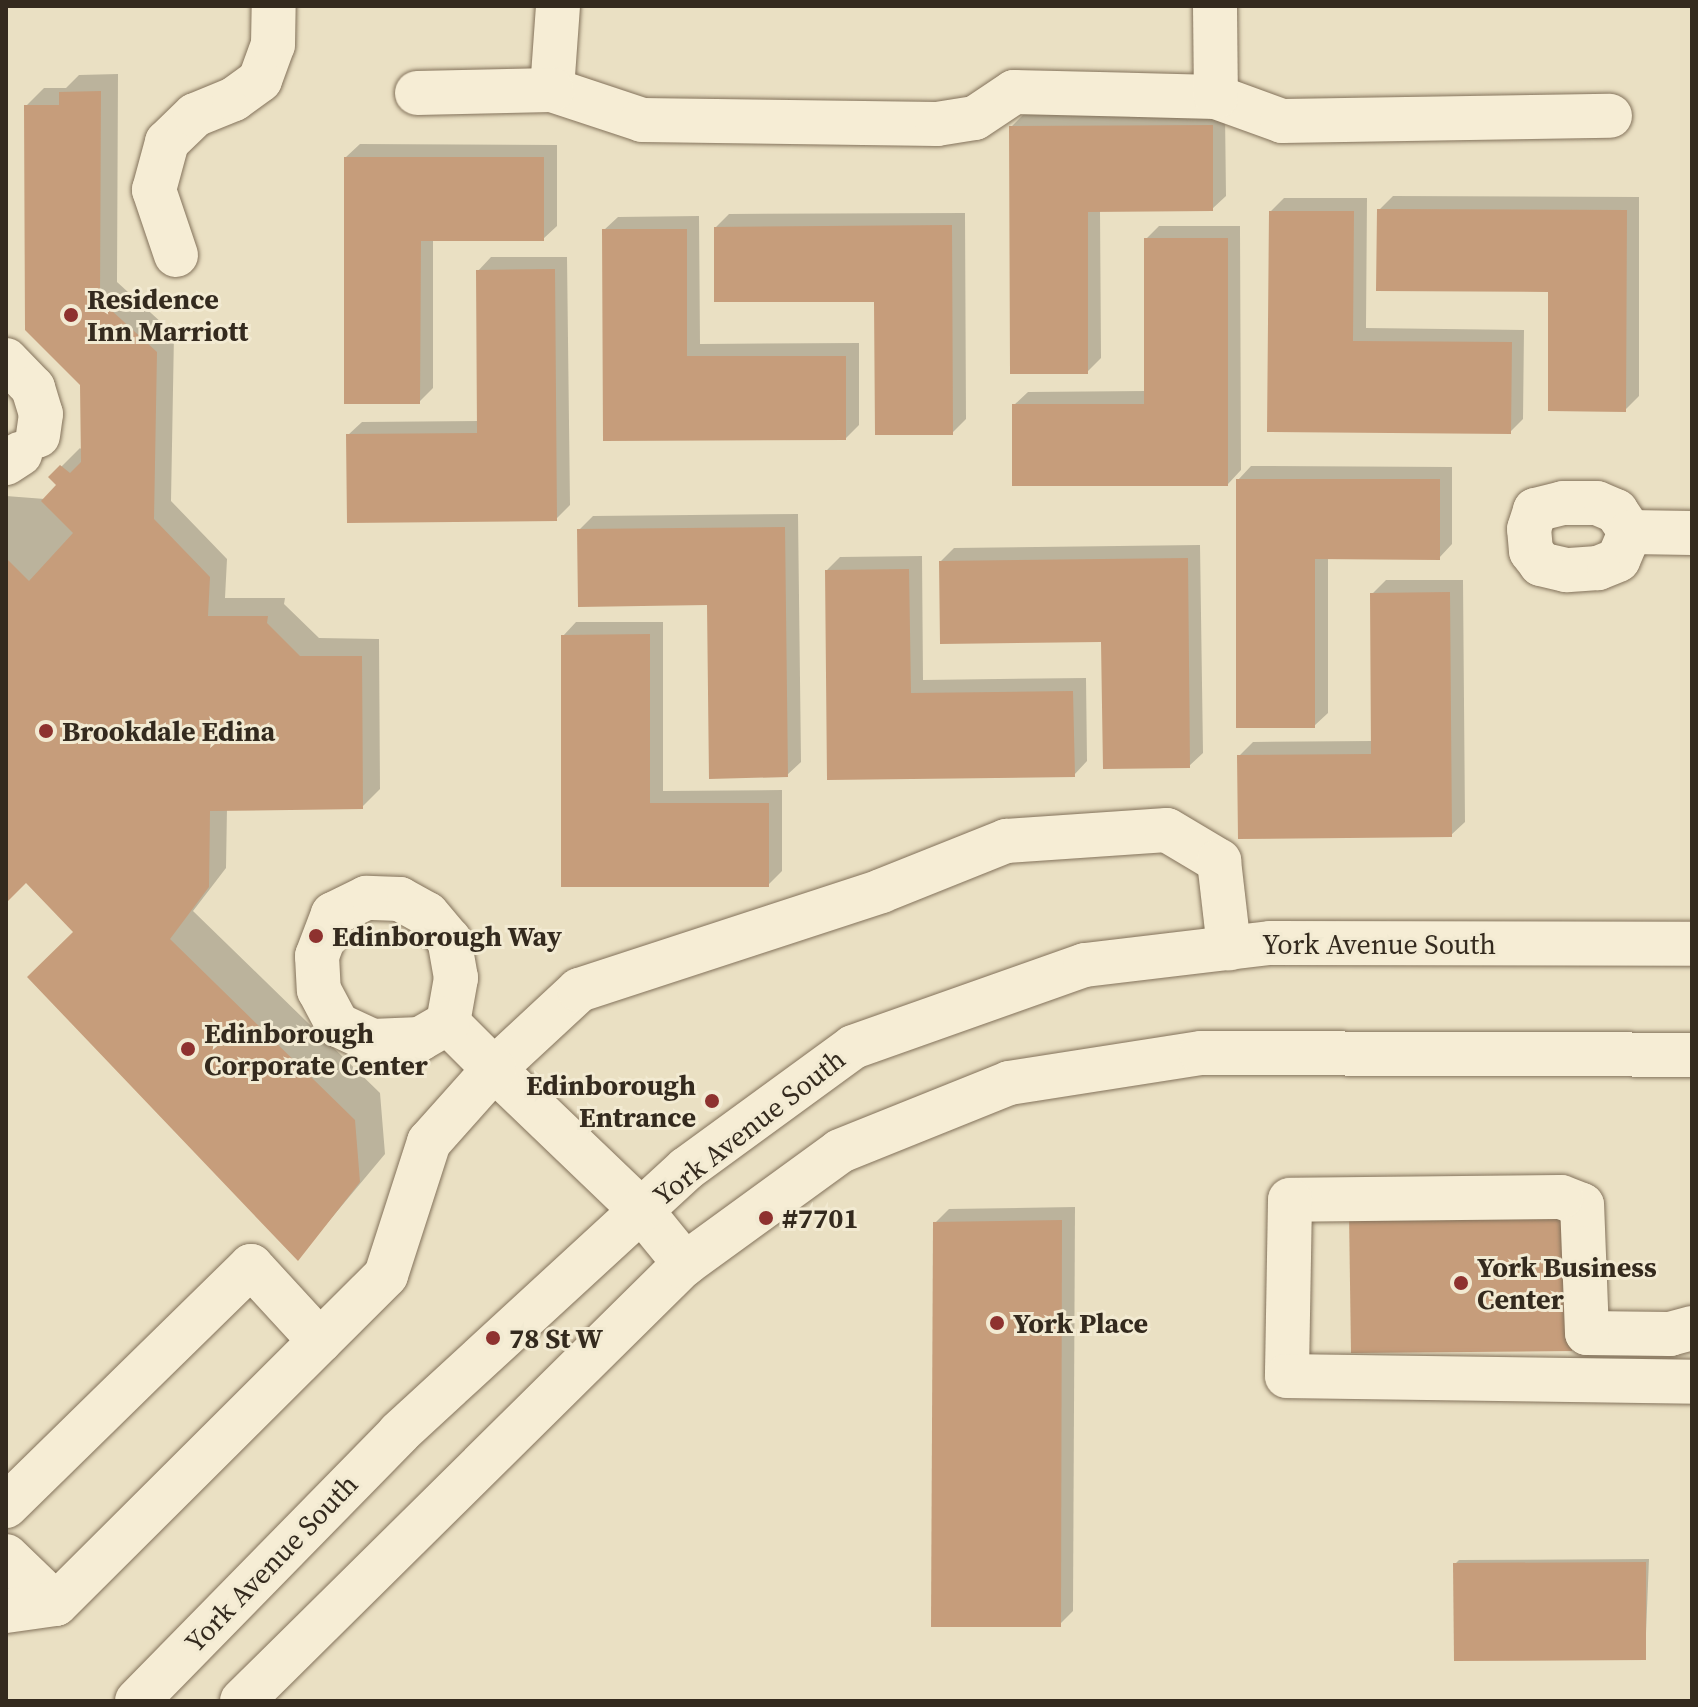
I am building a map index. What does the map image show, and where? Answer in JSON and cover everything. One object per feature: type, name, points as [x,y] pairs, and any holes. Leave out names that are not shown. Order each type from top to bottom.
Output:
[{"type":"street","points":[[176,255],[154,190],[167,142],[195,115],[234,99],[260,80],[273,45],[274,6]]},
{"type":"street","points":[[552,90],[558,6]]},
{"type":"street","points":[[1215,6],[1216,97]]},
{"type":"street","points":[[417,93],[552,90],[642,120],[937,124],[975,118],[1014,92],[1216,97],[1282,121],[1610,116]]},
{"type":"street","points":[[6,360],[33,388],[41,414],[21,451]]},
{"type":"street","points":[[1630,532],[1692,533]]},
{"type":"street","points":[[6,1611],[56,1604],[386,1275],[429,1142],[494,1069],[579,990],[881,891],[1006,841],[1167,830],[1219,861],[1229,948]]},
{"type":"street","name":"York Avenue South","points":[[137,1701],[399,1433],[641,1210],[686,1169],[853,1047],[1085,965],[1270,943],[1692,944]]},
{"type":"street","points":[[448,1023],[641,1210],[685,1264]]},
{"type":"street","points":[[242,1701],[685,1264],[840,1151],[1009,1083],[1201,1053],[1692,1055]]},
{"type":"street","points":[[1587,1383],[1582,1205],[1561,1197],[1290,1200],[1287,1376],[1587,1383],[1692,1382]]},
{"type":"street","points":[[6,1506],[251,1266],[320,1341]]},
{"type":"street","points":[[1587,1333],[1670,1334],[1692,1328]]},
{"type":"street","points":[[6,1556],[56,1604]]},
{"type":"building","points":[[101,91],[100,300],[157,352],[154,519],[210,577],[208,616],[268,616],[267,623],[300,656],[362,656],[363,809],[210,811],[209,887],[170,939],[355,1120],[360,1182],[298,1261],[27,977],[73,932],[26,883],[6,903],[6,558],[29,581],[73,533],[41,501],[56,485],[48,477],[60,465],[70,473],[81,462],[80,385],[25,330],[24,105],[59,105],[59,92]]},
{"type":"building","points":[[1213,125],[1213,211],[1088,212],[1088,374],[1010,374],[1009,126]]},
{"type":"building","points":[[344,157],[544,157],[544,241],[421,241],[420,404],[344,404]]},
{"type":"building","points":[[1377,209],[1627,210],[1626,412],[1548,411],[1548,292],[1376,291]]},
{"type":"building","points":[[1269,211],[1354,211],[1353,341],[1512,342],[1511,434],[1267,432]]},
{"type":"building","points":[[952,225],[953,435],[875,435],[874,302],[714,302],[714,227]]},
{"type":"building","points":[[602,229],[687,229],[687,356],[846,356],[846,440],[603,441]]},
{"type":"building","points":[[1144,238],[1228,238],[1228,486],[1012,486],[1012,404],[1144,404]]},
{"type":"building","points":[[555,269],[557,521],[347,523],[346,434],[477,433],[476,270]]},
{"type":"building","points":[[1236,479],[1440,479],[1440,560],[1315,559],[1315,728],[1236,728]]},
{"type":"building","points":[[785,527],[788,777],[709,779],[707,605],[578,607],[577,529]]},
{"type":"building","points":[[1188,558],[1190,768],[1103,769],[1101,642],[940,644],[939,561]]},
{"type":"building","points":[[909,569],[911,693],[1073,691],[1075,777],[827,780],[825,570]]},
{"type":"building","points":[[1450,592],[1452,837],[1238,839],[1237,755],[1371,754],[1370,593]]},
{"type":"building","points":[[650,634],[650,803],[769,803],[769,887],[561,887],[561,635]]},
{"type":"building","name":"York Business Center","points":[[1571,1212],[1572,1351],[1351,1353],[1349,1214]]},
{"type":"building","name":"York Place","points":[[1062,1220],[1061,1627],[931,1627],[933,1222]]},
{"type":"building","points":[[1646,1562],[1646,1660],[1454,1661],[1453,1563]]},
{"type":"place","name":"Residence Inn Marriott","points":[[71,315]]},
{"type":"place","name":"Brookdale Edina","points":[[46,731]]},
{"type":"place","name":"Edinborough Way","points":[[316,936]]},
{"type":"place","name":"Edinborough Corporate Center","points":[[188,1049]]},
{"type":"place","name":"Edinborough Entrance","points":[[712,1101]]},
{"type":"place","name":"#7701","points":[[766,1218]]},
{"type":"place","name":"York Business Center","points":[[1461,1283]]},
{"type":"place","name":"York Place","points":[[997,1323]]},
{"type":"place","name":"78 St W","points":[[493,1338]]}]
